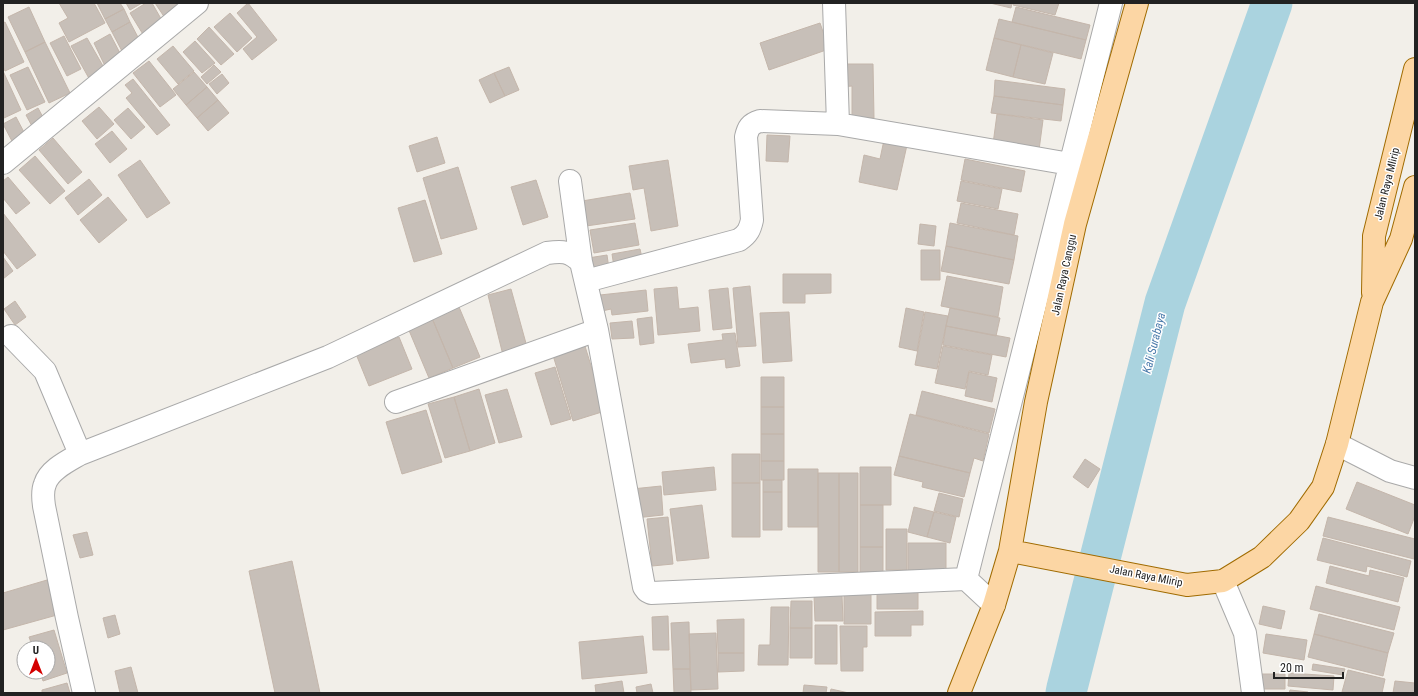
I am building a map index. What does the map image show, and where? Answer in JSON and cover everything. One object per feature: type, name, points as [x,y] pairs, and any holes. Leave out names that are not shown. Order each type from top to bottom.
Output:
[{"type":"main road","name":"Jalan Raya Canggu","points":[[1010,551],[1036,402],[1075,224],[1137,3]]},
{"type":"main road","name":"Jalan Raya Mlirip","points":[[1372,302],[1374,236],[1415,68]]},
{"type":"main road","name":"Jalan Raya Mlirip","points":[[1010,551],[1187,585],[1223,581],[1262,557],[1299,521],[1323,487],[1337,444],[1372,302],[1401,239],[1415,187]]},
{"type":"main road","points":[[959,693],[994,605],[1010,551]]},
{"type":"street","points":[[3,163],[197,3]]},
{"type":"street","points":[[834,3],[838,124]]},
{"type":"street","points":[[966,578],[1111,3]]},
{"type":"street","points":[[583,272],[739,240],[746,235],[752,220],[746,137],[749,126],[760,121],[838,124],[1070,164]]},
{"type":"street","points":[[570,181],[583,272],[597,330],[644,587],[648,592],[966,578],[994,605]]},
{"type":"street","points":[[84,693],[44,506],[43,494],[45,484],[50,475],[80,454],[328,357],[547,253],[561,252],[572,254],[583,272]]},
{"type":"street","points":[[396,402],[597,330]]},
{"type":"street","points":[[11,336],[45,372],[80,454]]},
{"type":"street","points":[[1337,444],[1390,471],[1415,478]]},
{"type":"street","points":[[1223,581],[1245,633],[1253,693]]},
{"type":"building","points":[[59,3],[94,3],[105,23],[69,42],[59,23],[68,18]]},
{"type":"building","points":[[97,3],[120,3],[124,9],[105,19]]},
{"type":"building","points":[[126,3],[142,3],[130,10]]},
{"type":"building","points":[[146,3],[152,3],[164,24],[144,36],[130,13]]},
{"type":"building","points":[[155,3],[183,3],[167,21]]},
{"type":"building","points":[[248,3],[277,40],[252,60],[243,49],[257,37],[237,13]]},
{"type":"building","points":[[990,3],[1012,3],[1011,8]]},
{"type":"building","points":[[1013,3],[1059,3],[1055,15],[1013,5]]},
{"type":"building","points":[[29,7],[45,42],[25,52],[8,17]]},
{"type":"building","points":[[1016,7],[1090,25],[1086,40],[1012,22]]},
{"type":"building","points":[[124,9],[130,22],[112,32],[105,19]]},
{"type":"building","points":[[230,13],[252,38],[237,52],[214,27]]},
{"type":"building","points":[[999,19],[1086,40],[1081,59],[994,38]]},
{"type":"building","points":[[5,22],[24,62],[5,71],[3,67],[3,23]]},
{"type":"building","points":[[130,22],[141,43],[123,53],[112,32]]},
{"type":"building","points":[[820,23],[829,49],[769,70],[760,43]]},
{"type":"building","points":[[209,27],[234,54],[221,65],[197,39]]},
{"type":"building","points":[[110,34],[122,57],[105,66],[94,43]]},
{"type":"building","points":[[64,36],[81,69],[67,76],[50,43]]},
{"type":"building","points":[[87,38],[107,73],[91,82],[71,46]]},
{"type":"building","points":[[994,38],[1021,45],[1013,77],[986,70]]},
{"type":"building","points":[[195,41],[215,63],[202,73],[183,52]]},
{"type":"building","points":[[45,42],[70,93],[49,103],[25,52]]},
{"type":"building","points":[[1021,45],[1053,53],[1045,84],[1013,77]]},
{"type":"building","points":[[173,46],[194,71],[178,84],[157,59]]},
{"type":"building","points":[[149,61],[176,95],[160,107],[133,73]]},
{"type":"building","points":[[840,64],[873,64],[874,118],[852,118],[852,86],[840,87]]},
{"type":"building","points":[[214,65],[221,72],[207,84],[201,77]]},
{"type":"building","points":[[28,67],[45,102],[27,110],[10,75]]},
{"type":"building","points":[[509,67],[519,90],[505,96],[494,73]]},
{"type":"building","points":[[3,71],[21,110],[4,118],[3,117]]},
{"type":"building","points":[[194,72],[207,87],[186,105],[173,89]]},
{"type":"building","points":[[494,73],[505,96],[490,103],[479,80]]},
{"type":"building","points":[[222,74],[229,83],[217,94],[209,84]]},
{"type":"building","points":[[133,79],[170,125],[157,135],[126,98],[132,93],[125,85]]},
{"type":"building","points":[[995,80],[1065,89],[1063,105],[994,96]]},
{"type":"building","points":[[207,87],[218,100],[197,118],[186,105]]},
{"type":"building","points":[[994,96],[1063,105],[1061,121],[991,113]]},
{"type":"building","points":[[218,100],[229,113],[208,131],[197,118]]},
{"type":"building","points":[[99,107],[114,124],[97,139],[82,121]]},
{"type":"building","points":[[38,108],[45,121],[33,128],[26,115]]},
{"type":"building","points":[[128,108],[145,127],[131,139],[114,120]]},
{"type":"building","points":[[997,114],[1043,120],[1039,150],[993,144]]},
{"type":"building","points":[[16,117],[26,136],[13,143],[3,124]]},
{"type":"building","points":[[112,131],[127,149],[110,163],[95,144]]},
{"type":"building","points":[[767,135],[790,136],[788,162],[766,161]]},
{"type":"building","points":[[437,137],[445,163],[417,172],[409,146]]},
{"type":"building","points":[[53,138],[82,172],[68,184],[39,150]]},
{"type":"building","points":[[884,140],[907,145],[897,190],[859,182],[864,155],[880,159]]},
{"type":"building","points":[[35,156],[65,191],[50,204],[19,170]]},
{"type":"building","points":[[965,159],[1025,171],[1021,192],[961,180]]},
{"type":"building","points":[[140,160],[170,203],[147,218],[118,175]]},
{"type":"building","points":[[668,160],[678,226],[651,231],[644,188],[633,190],[629,166]]},
{"type":"building","points":[[458,167],[477,229],[441,239],[423,178]]},
{"type":"building","points":[[8,177],[30,203],[16,214],[3,198],[3,181]]},
{"type":"building","points":[[89,179],[102,195],[78,215],[65,198]]},
{"type":"building","points":[[536,180],[548,217],[523,225],[511,187]]},
{"type":"building","points":[[961,181],[1002,189],[998,209],[957,201]]},
{"type":"building","points":[[630,193],[635,219],[586,226],[582,201]]},
{"type":"building","points":[[108,197],[127,220],[99,243],[80,220]]},
{"type":"building","points":[[425,200],[442,254],[414,262],[398,208]]},
{"type":"building","points":[[961,203],[1018,214],[1014,235],[957,223]]},
{"type":"building","points":[[3,213],[36,255],[17,269],[3,251]]},
{"type":"building","points":[[635,223],[639,245],[594,253],[590,230]]},
{"type":"building","points":[[950,223],[1018,236],[1014,260],[946,246]]},
{"type":"building","points":[[920,224],[936,226],[934,246],[918,244]]},
{"type":"building","points":[[946,246],[1014,260],[1009,284],[941,271]]},
{"type":"building","points":[[640,249],[643,262],[614,267],[612,254]]},
{"type":"building","points":[[921,250],[940,250],[940,280],[921,280]]},
{"type":"building","points":[[607,255],[609,269],[590,272],[588,258]]},
{"type":"building","points":[[3,257],[13,271],[3,279]]},
{"type":"building","points":[[783,274],[831,274],[831,293],[805,294],[805,303],[783,303]]},
{"type":"building","points":[[947,276],[1003,287],[998,317],[941,306]]},
{"type":"building","points":[[750,286],[756,346],[738,347],[733,288]]},
{"type":"building","points":[[677,287],[679,309],[698,307],[700,331],[658,335],[654,289]]},
{"type":"building","points":[[728,288],[732,328],[713,330],[709,290]]},
{"type":"building","points":[[511,289],[527,347],[504,359],[488,295]]},
{"type":"building","points":[[646,290],[648,311],[612,315],[611,309],[602,311],[600,295]]},
{"type":"building","points":[[15,301],[26,317],[15,325],[4,309]]},
{"type":"building","points":[[459,307],[480,357],[453,368],[432,318]]},
{"type":"building","points":[[906,308],[924,312],[917,351],[899,347]]},
{"type":"building","points":[[950,308],[1000,318],[996,336],[946,326]]},
{"type":"building","points":[[789,312],[792,361],[763,363],[760,313]]},
{"type":"building","points":[[925,312],[948,316],[937,369],[915,365]]},
{"type":"building","points":[[652,317],[654,343],[640,345],[637,319]]},
{"type":"building","points":[[432,318],[453,368],[429,378],[408,328]]},
{"type":"building","points":[[632,321],[634,338],[612,339],[610,323]]},
{"type":"building","points":[[946,326],[1010,338],[1006,357],[943,345]]},
{"type":"building","points":[[735,333],[740,366],[726,368],[725,359],[691,363],[688,344],[723,340],[722,334]]},
{"type":"building","points":[[399,337],[412,369],[369,386],[356,354]]},
{"type":"building","points":[[584,343],[605,411],[573,421],[552,352]]},
{"type":"building","points":[[943,346],[992,355],[988,375],[969,371],[965,389],[935,383]]},
{"type":"building","points":[[555,367],[571,419],[551,425],[535,373]]},
{"type":"building","points":[[969,372],[997,378],[992,402],[965,396]]},
{"type":"building","points":[[761,377],[784,377],[784,407],[761,407]]},
{"type":"building","points":[[479,389],[495,443],[470,451],[454,397]]},
{"type":"building","points":[[507,389],[522,437],[499,443],[485,395]]},
{"type":"building","points":[[922,391],[995,409],[989,433],[916,415]]},
{"type":"building","points":[[454,397],[470,451],[445,458],[428,404]]},
{"type":"building","points":[[761,407],[784,407],[784,434],[761,434]]},
{"type":"building","points":[[426,410],[442,462],[402,474],[386,422]]},
{"type":"building","points":[[910,414],[989,434],[983,461],[974,458],[970,473],[899,456]]},
{"type":"building","points":[[761,434],[784,434],[784,461],[761,461]]},
{"type":"building","points":[[732,454],[760,454],[760,483],[732,483]]},
{"type":"building","points":[[899,456],[970,473],[964,497],[922,487],[923,482],[894,475]]},
{"type":"building","points":[[1085,459],[1100,469],[1088,488],[1073,477]]},
{"type":"building","points":[[761,461],[784,461],[784,480],[761,480]]},
{"type":"building","points":[[714,467],[716,490],[664,495],[662,472]]},
{"type":"building","points":[[860,467],[891,467],[891,505],[860,505]]},
{"type":"building","points":[[788,469],[818,469],[818,527],[788,527]]},
{"type":"building","points":[[818,473],[839,473],[839,572],[818,572]]},
{"type":"building","points":[[839,473],[858,473],[858,572],[839,572]]},
{"type":"building","points":[[763,480],[782,480],[782,492],[763,492]]},
{"type":"building","points":[[1357,482],[1415,505],[1415,516],[1408,534],[1346,509]]},
{"type":"building","points":[[732,483],[760,483],[760,537],[732,537]]},
{"type":"building","points":[[661,486],[663,515],[635,518],[632,489]]},
{"type":"building","points":[[763,492],[782,492],[782,530],[763,530]]},
{"type":"building","points":[[939,493],[963,499],[959,517],[934,511]]},
{"type":"building","points":[[702,505],[709,558],[677,561],[670,509]]},
{"type":"building","points":[[860,505],[883,505],[883,547],[860,547]]},
{"type":"building","points":[[914,507],[934,512],[927,537],[908,532]]},
{"type":"building","points":[[934,512],[956,517],[950,543],[927,537]]},
{"type":"building","points":[[668,517],[673,564],[652,566],[647,519]]},
{"type":"building","points":[[1328,517],[1415,539],[1414,559],[1323,536]]},
{"type":"building","points":[[886,529],[907,529],[907,570],[886,570]]},
{"type":"building","points":[[87,532],[93,555],[80,558],[73,535]]},
{"type":"building","points":[[1323,538],[1411,561],[1407,577],[1367,566],[1366,572],[1317,560]]},
{"type":"building","points":[[908,543],[946,543],[946,570],[908,570]]},
{"type":"building","points":[[860,547],[883,547],[883,572],[860,572]]},
{"type":"building","points":[[292,561],[320,693],[275,693],[249,571]]},
{"type":"building","points":[[1330,566],[1369,576],[1370,570],[1404,578],[1398,602],[1326,583]]},
{"type":"building","points":[[47,580],[57,615],[3,630],[3,593]]},
{"type":"building","points":[[1316,586],[1400,607],[1394,630],[1310,609]]},
{"type":"building","points":[[877,589],[918,589],[918,609],[877,609]]},
{"type":"building","points":[[844,591],[871,591],[871,624],[844,624]]},
{"type":"building","points":[[814,595],[842,595],[843,621],[815,621]]},
{"type":"building","points":[[791,601],[812,601],[812,628],[790,628]]},
{"type":"building","points":[[1263,606],[1285,611],[1281,629],[1259,624]]},
{"type":"building","points":[[771,607],[789,607],[788,665],[758,665],[759,645],[770,645]]},
{"type":"building","points":[[923,611],[923,625],[911,625],[911,636],[875,636],[875,612]]},
{"type":"building","points":[[1319,614],[1394,633],[1388,653],[1314,634]]},
{"type":"building","points":[[115,615],[120,634],[108,638],[103,618]]},
{"type":"building","points":[[668,616],[669,650],[653,650],[652,617]]},
{"type":"building","points":[[744,619],[744,653],[718,653],[717,620]]},
{"type":"building","points":[[689,622],[690,669],[673,669],[671,623]]},
{"type":"building","points":[[815,625],[837,625],[837,664],[815,664]]},
{"type":"building","points":[[840,626],[867,626],[867,647],[863,647],[863,671],[841,671]]},
{"type":"building","points":[[790,628],[812,628],[812,658],[790,658]]},
{"type":"building","points":[[54,630],[67,673],[56,677],[56,640],[30,640],[29,637]]},
{"type":"building","points":[[716,633],[718,689],[691,690],[689,634]]},
{"type":"building","points":[[1266,634],[1307,640],[1304,660],[1263,653]]},
{"type":"building","points":[[1314,634],[1388,653],[1383,676],[1308,657]]},
{"type":"building","points":[[643,636],[647,673],[582,679],[579,642]]},
{"type":"building","points":[[718,653],[744,653],[744,671],[718,672]]},
{"type":"building","points":[[1313,664],[1345,669],[1343,675],[1312,670]]},
{"type":"building","points":[[131,667],[138,693],[120,693],[115,671]]},
{"type":"building","points":[[673,669],[690,669],[691,693],[674,693]]},
{"type":"building","points":[[1348,670],[1385,679],[1382,693],[1342,692]]},
{"type":"building","points":[[1289,673],[1334,676],[1333,690],[1288,686]]},
{"type":"building","points":[[1254,674],[1285,674],[1285,689],[1254,689]]},
{"type":"building","points":[[622,681],[624,693],[596,693],[595,685]]},
{"type":"building","points":[[1395,681],[1415,683],[1415,693],[1393,693]]},
{"type":"building","points":[[67,683],[70,693],[42,693],[42,690]]},
{"type":"building","points":[[651,684],[653,693],[637,693],[636,687]]},
{"type":"building","points":[[804,685],[827,687],[826,693],[803,693]]},
{"type":"building","points":[[831,689],[849,693],[830,693]]},
{"type":"building","points":[[1290,690],[1308,692],[1308,693],[1289,693]]},
{"type":"waterway","name":"Kali Surabaya","points":[[1066,693],[1165,303],[1272,3]]}]
